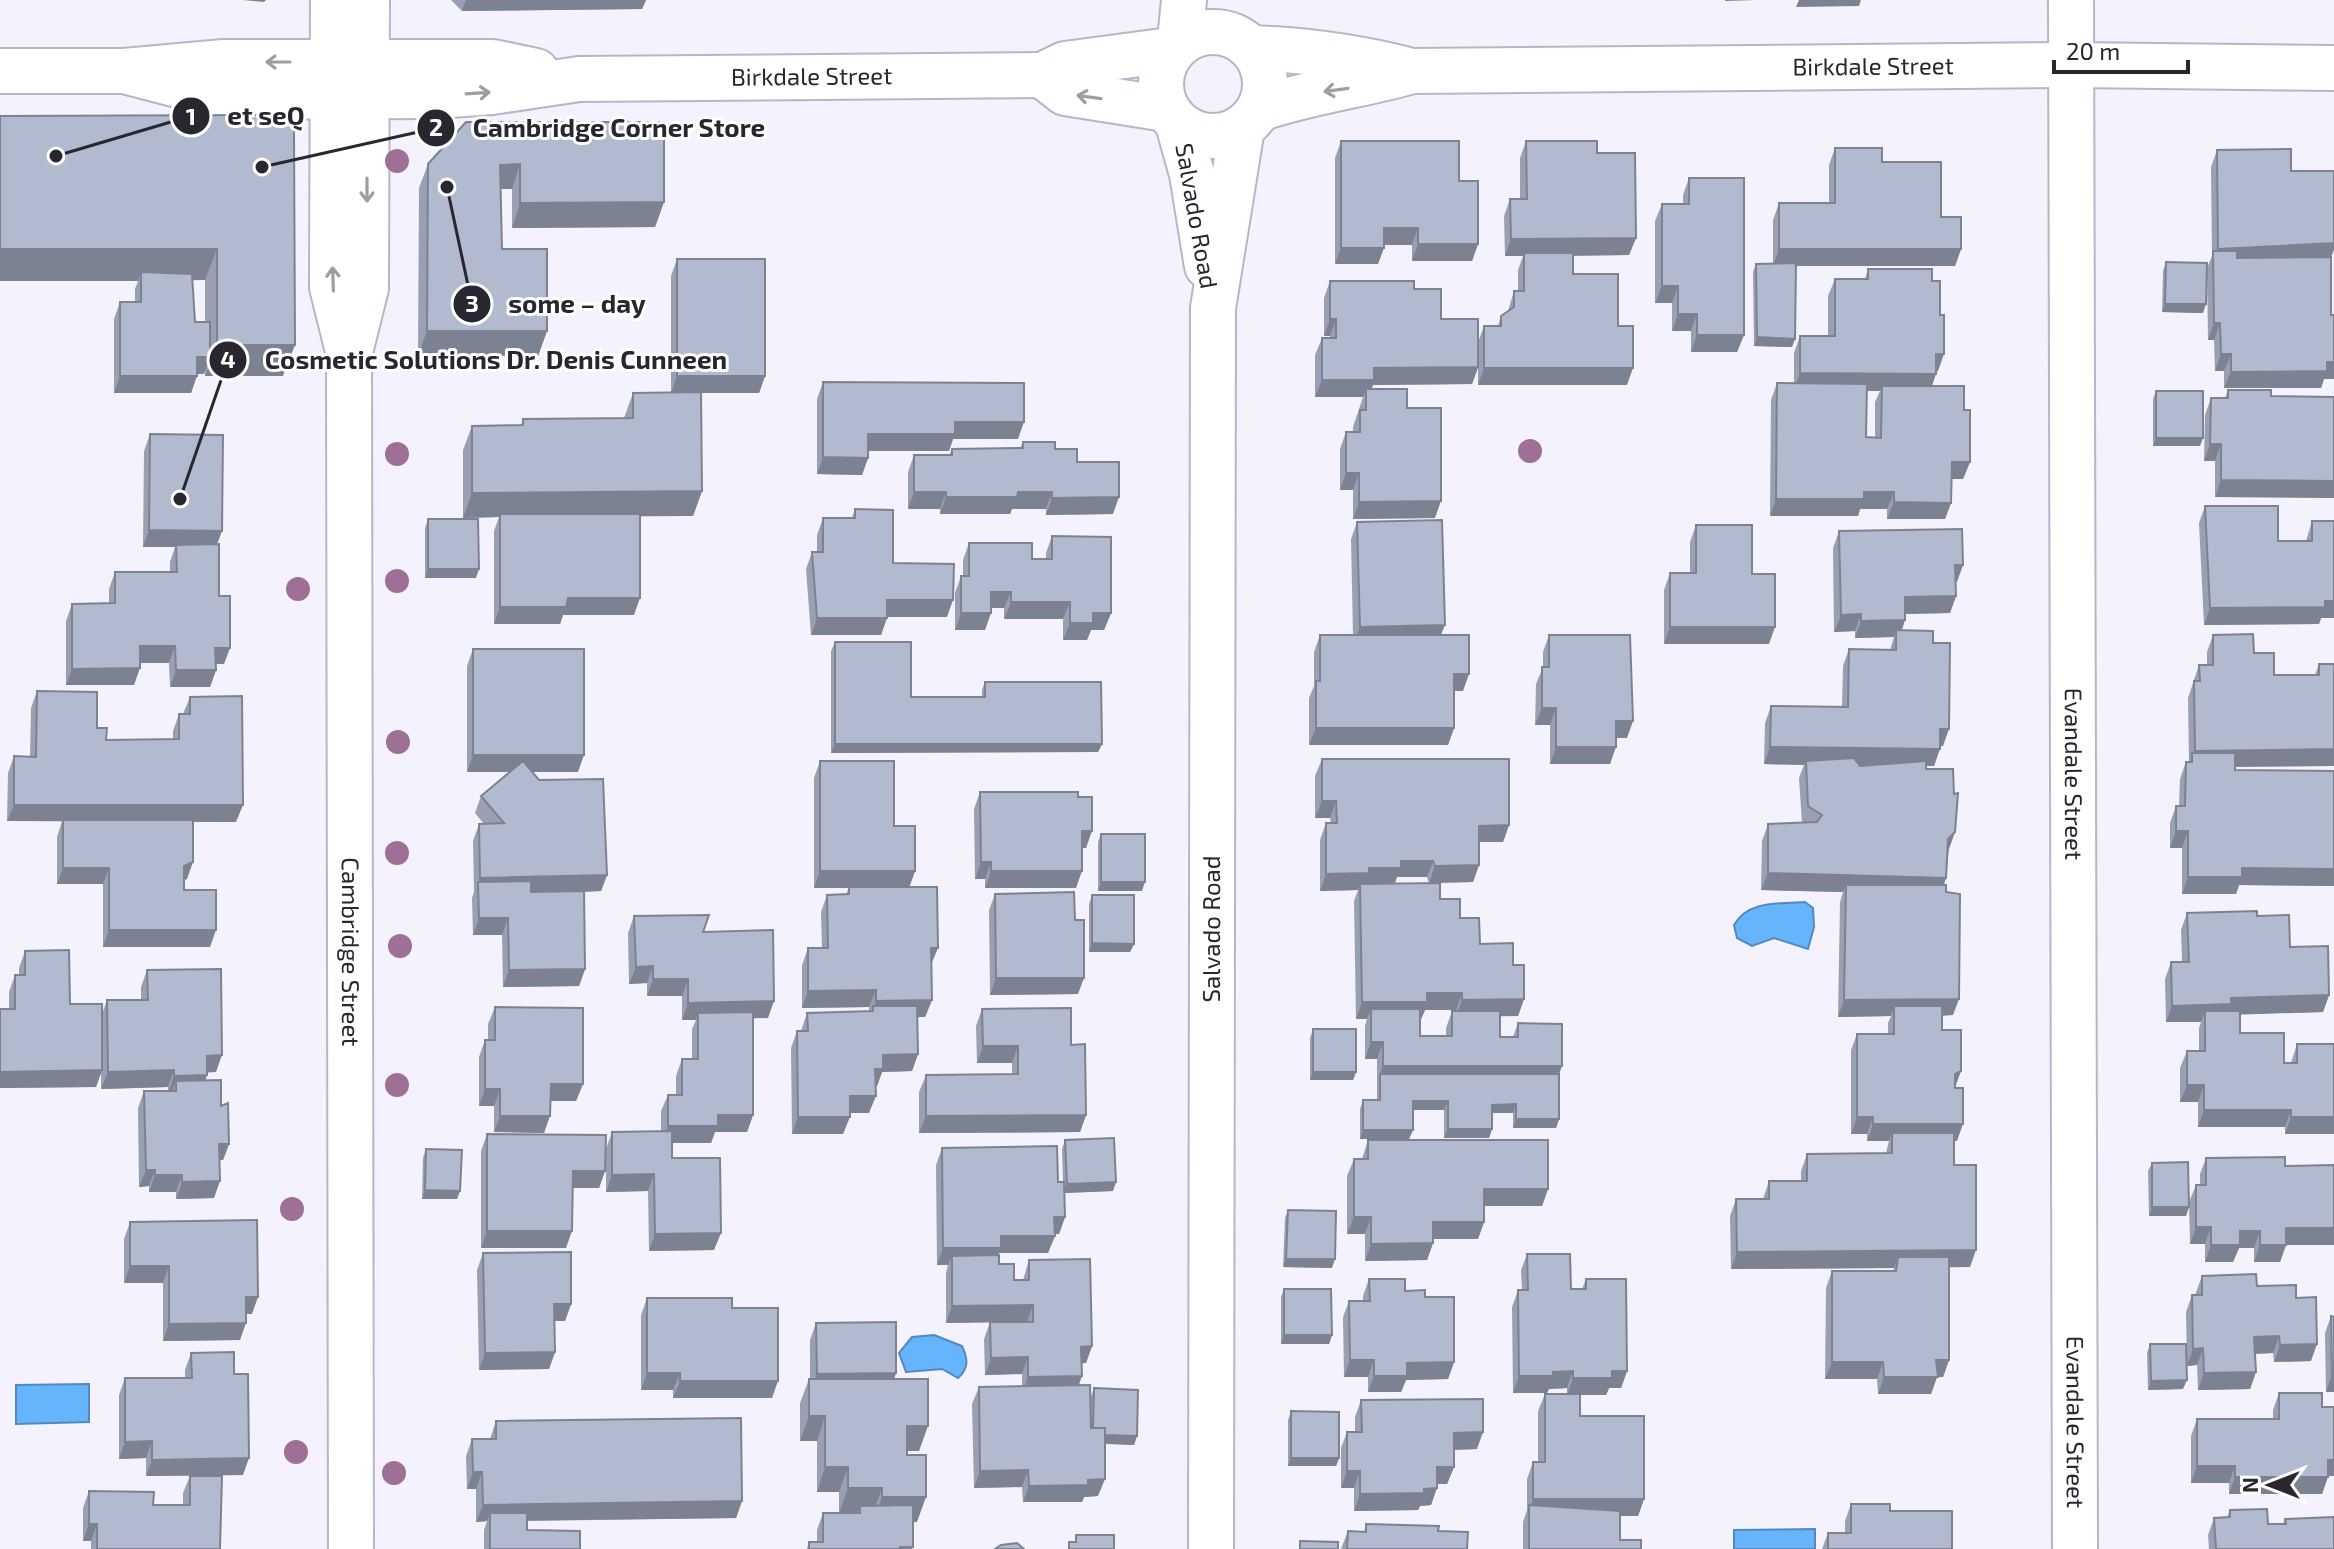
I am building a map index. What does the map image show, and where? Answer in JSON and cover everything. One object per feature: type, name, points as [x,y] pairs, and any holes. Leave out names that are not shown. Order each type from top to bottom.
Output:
[{"type":"street","name":"Cambridge Street","points":[[333,0],[350,79],[366,288],[349,355],[351,1549]]},
{"type":"street","name":"Cambridge Street","points":[[350,79],[367,0]]},
{"type":"street","name":"Evandale Street","points":[[2071,0],[2075,1549]]},
{"type":"street","name":"Birkdale Street","points":[[1242,29],[1302,50],[1358,57],[1412,71]]},
{"type":"street","points":[[1042,75],[1065,93],[1172,116],[1195,134],[1213,137],[1251,118],[1265,85],[1260,62],[1242,29],[1200,34],[1178,30],[1161,79],[1172,116]]},
{"type":"street","name":"Birkdale Street","points":[[0,71],[124,71],[224,97],[493,62],[579,79],[1042,75],[1065,64],[1178,30]]},
{"type":"street","name":"Birkdale Street","points":[[1251,118],[1303,94],[1358,86],[1412,71],[2072,65],[2334,68]]},
{"type":"street","name":"Salvado Road","points":[[1172,116],[1201,221],[1213,308],[1211,1549]]},
{"type":"street","name":"Salvado Road","points":[[1213,308],[1251,118]]},
{"type":"water","points":[[1805,902],[1813,908],[1814,927],[1808,949],[1774,938],[1752,946],[1737,938],[1734,925],[1747,911],[1765,905]]},
{"type":"water","points":[[934,1335],[962,1346],[966,1363],[958,1378],[942,1369],[906,1372],[899,1353],[912,1337]]},
{"type":"water","points":[[89,1384],[89,1422],[16,1424],[16,1385]]},
{"type":"water","points":[[1815,1529],[1815,1549],[1734,1549],[1734,1530]]},
{"type":"building","points":[[279,115],[294,129],[295,345],[217,345],[217,249],[0,249],[0,116]]},
{"type":"building","points":[[466,122],[664,122],[664,202],[520,203],[520,164],[500,165],[502,249],[547,249],[547,331],[427,331],[428,164]]},
{"type":"building","points":[[1341,141],[1459,141],[1459,181],[1478,181],[1478,244],[1418,244],[1418,228],[1384,228],[1384,248],[1341,248]]},
{"type":"building","points":[[1526,141],[1597,141],[1597,153],[1635,153],[1636,238],[1511,239],[1510,199],[1527,199]]},
{"type":"building","points":[[1835,148],[1882,148],[1882,162],[1941,162],[1941,217],[1961,217],[1961,249],[1779,249],[1779,203],[1835,203]]},
{"type":"building","points":[[2291,149],[2291,171],[2334,171],[2334,243],[2218,249],[2217,150]]},
{"type":"building","points":[[1689,178],[1744,178],[1744,335],[1697,335],[1697,314],[1678,314],[1678,286],[1662,286],[1662,204],[1689,204]]},
{"type":"building","points":[[2213,251],[2237,251],[2237,258],[2331,257],[2334,362],[2327,362],[2327,371],[2231,372],[2231,354],[2221,354],[2220,323],[2214,323]]},
{"type":"building","points":[[1524,253],[1573,253],[1573,274],[1618,274],[1618,326],[1633,326],[1633,368],[1484,368],[1484,326],[1501,326],[1501,316],[1514,307],[1514,291],[1524,291]]},
{"type":"building","points":[[677,259],[765,259],[765,376],[677,376]]},
{"type":"building","points":[[2166,262],[2207,263],[2206,304],[2165,304]]},
{"type":"building","points":[[1796,263],[1795,339],[1757,337],[1756,264]]},
{"type":"building","points":[[1868,269],[1932,269],[1932,281],[1940,281],[1944,354],[1936,354],[1936,374],[1800,373],[1800,336],[1835,336],[1835,279],[1868,279]]},
{"type":"building","points":[[141,272],[192,274],[195,322],[210,322],[210,357],[197,357],[197,376],[120,376],[120,302],[141,302]]},
{"type":"building","points":[[1330,281],[1414,281],[1414,289],[1441,289],[1441,319],[1478,319],[1478,367],[1374,368],[1374,380],[1322,380],[1322,338],[1336,338],[1336,319],[1330,319]]},
{"type":"building","points":[[823,382],[1024,383],[1024,422],[955,422],[955,434],[868,434],[868,458],[823,457]]},
{"type":"building","points":[[1777,383],[1867,384],[1866,437],[1881,438],[1882,386],[1964,386],[1964,410],[1970,410],[1970,462],[1952,462],[1951,503],[1894,502],[1894,492],[1864,492],[1864,499],[1776,499]]},
{"type":"building","points":[[1366,389],[1407,389],[1407,408],[1441,408],[1441,501],[1359,502],[1359,473],[1346,473],[1346,432],[1360,432],[1360,410],[1366,410]]},
{"type":"building","points":[[2228,390],[2271,390],[2271,396],[2334,397],[2334,481],[2221,480],[2221,444],[2210,444],[2211,398],[2228,398]]},
{"type":"building","points":[[2156,391],[2203,391],[2203,438],[2156,438]]},
{"type":"building","points":[[701,392],[702,491],[472,493],[472,426],[523,425],[523,419],[633,418],[633,393]]},
{"type":"building","points":[[150,434],[223,435],[222,531],[149,530]]},
{"type":"building","points":[[1023,442],[1055,442],[1055,449],[1077,449],[1077,462],[1119,462],[1119,497],[1052,498],[1052,492],[1018,492],[1017,497],[946,497],[946,492],[914,492],[914,455],[952,455],[952,449],[1023,448]]},
{"type":"building","points":[[2205,506],[2278,506],[2278,541],[2312,541],[2312,521],[2334,521],[2334,601],[2325,601],[2325,607],[2210,608]]},
{"type":"building","points":[[855,509],[893,510],[893,563],[954,564],[953,600],[887,600],[887,618],[817,618],[812,552],[823,552],[823,518],[855,518]]},
{"type":"building","points":[[500,514],[640,514],[640,598],[568,598],[566,607],[500,607]]},
{"type":"building","points":[[428,519],[478,519],[479,569],[428,569]]},
{"type":"building","points":[[1442,520],[1445,625],[1360,627],[1357,522]]},
{"type":"building","points":[[1696,525],[1752,525],[1752,574],[1775,574],[1775,627],[1670,627],[1670,573],[1696,573]]},
{"type":"building","points":[[1962,529],[1963,565],[1955,565],[1956,596],[1905,597],[1905,620],[1861,621],[1861,614],[1841,615],[1839,531]]},
{"type":"building","points":[[1052,536],[1111,537],[1111,613],[1093,613],[1093,623],[1070,623],[1070,602],[1011,602],[1011,592],[991,592],[991,613],[961,613],[961,576],[969,576],[969,543],[1032,543],[1032,559],[1052,559]]},
{"type":"building","points":[[219,544],[219,596],[230,596],[230,648],[215,648],[216,670],[176,670],[175,646],[140,646],[140,668],[72,669],[72,604],[115,603],[115,572],[177,572],[176,545]]},
{"type":"building","points":[[1896,630],[1933,631],[1933,643],[1950,643],[1949,729],[1940,729],[1940,749],[1770,747],[1771,706],[1848,707],[1849,649],[1896,650]]},
{"type":"building","points":[[2253,634],[2254,653],[2274,653],[2274,675],[2319,675],[2319,664],[2334,664],[2334,749],[2195,751],[2194,681],[2200,681],[2199,665],[2213,665],[2213,635]]},
{"type":"building","points":[[1320,635],[1469,635],[1469,674],[1454,674],[1454,728],[1316,728]]},
{"type":"building","points":[[1549,635],[1630,635],[1633,721],[1616,721],[1616,747],[1556,747],[1556,708],[1542,708],[1542,667],[1549,667]]},
{"type":"building","points":[[835,642],[911,642],[911,697],[985,697],[985,682],[1101,682],[1102,744],[835,744]]},
{"type":"building","points":[[473,649],[584,649],[584,755],[473,755]]},
{"type":"building","points":[[37,691],[97,692],[97,728],[107,728],[106,740],[179,739],[179,714],[190,714],[190,697],[242,696],[243,805],[14,805],[14,756],[36,757]]},
{"type":"building","points":[[2192,753],[2235,753],[2235,770],[2334,771],[2334,869],[2242,868],[2242,877],[2188,877],[2188,831],[2176,831],[2176,806],[2185,806],[2186,762],[2192,762]]},
{"type":"building","points":[[1854,758],[1860,766],[1926,761],[1926,769],[1953,769],[1954,794],[1958,793],[1955,832],[1948,839],[1946,878],[1768,873],[1768,824],[1817,822],[1822,815],[1808,806],[1806,761]]},
{"type":"building","points":[[1322,759],[1509,759],[1509,825],[1479,826],[1479,865],[1435,866],[1433,861],[1401,861],[1401,868],[1369,868],[1369,873],[1326,874],[1326,823],[1337,823],[1336,801],[1322,801]]},
{"type":"building","points":[[523,761],[539,780],[603,779],[607,875],[480,878],[479,824],[504,823],[481,796]]},
{"type":"building","points":[[820,761],[894,761],[894,826],[915,826],[915,871],[820,871]]},
{"type":"building","points":[[980,792],[1078,792],[1078,797],[1092,797],[1092,831],[1082,831],[1082,871],[991,871],[991,862],[981,862]]},
{"type":"building","points":[[63,820],[193,820],[193,862],[184,866],[184,890],[216,890],[216,930],[109,930],[109,868],[63,868]]},
{"type":"building","points":[[1101,834],[1145,834],[1145,882],[1101,882]]},
{"type":"building","points":[[531,881],[531,892],[584,891],[585,969],[509,970],[508,918],[479,918],[478,882]]},
{"type":"building","points":[[1440,883],[1440,899],[1460,899],[1460,918],[1479,918],[1480,944],[1513,943],[1513,965],[1524,965],[1524,999],[1462,1000],[1462,993],[1427,993],[1427,1002],[1362,1002],[1360,884]]},
{"type":"building","points":[[1846,885],[1946,885],[1946,892],[1960,894],[1959,999],[1844,1000]]},
{"type":"building","points":[[849,887],[937,887],[938,948],[931,948],[932,1000],[876,1001],[876,990],[808,991],[808,948],[828,948],[827,895],[849,894]]},
{"type":"building","points":[[1074,892],[1075,920],[1084,920],[1084,978],[996,978],[995,894]]},
{"type":"building","points":[[1092,895],[1134,895],[1134,944],[1092,943]]},
{"type":"building","points":[[2257,911],[2257,916],[2289,915],[2290,947],[2328,946],[2329,995],[2231,998],[2231,1004],[2172,1006],[2171,962],[2189,962],[2187,913]]},
{"type":"building","points":[[709,915],[703,932],[773,930],[774,1001],[688,1003],[688,979],[653,979],[653,966],[636,967],[634,916]]},
{"type":"building","points":[[69,950],[70,1004],[102,1004],[102,1070],[0,1072],[0,1009],[15,1009],[15,975],[25,975],[25,951]]},
{"type":"building","points":[[221,969],[222,1055],[207,1056],[207,1075],[174,1076],[174,1070],[108,1072],[107,1000],[148,1000],[147,970]]},
{"type":"building","points":[[873,1006],[917,1006],[918,1054],[883,1055],[883,1069],[875,1069],[876,1096],[850,1096],[850,1117],[798,1117],[797,1031],[808,1031],[807,1013],[873,1011]]},
{"type":"building","points":[[1894,1006],[1942,1006],[1942,1030],[1961,1030],[1961,1071],[1955,1074],[1955,1088],[1963,1088],[1963,1124],[1873,1124],[1873,1117],[1857,1117],[1857,1034],[1894,1034]]},
{"type":"building","points":[[495,1007],[583,1008],[583,1084],[551,1084],[550,1116],[500,1116],[500,1089],[485,1089],[485,1040],[495,1040]]},
{"type":"building","points":[[1071,1008],[1071,1045],[1085,1044],[1086,1115],[926,1116],[926,1075],[1018,1074],[1018,1046],[983,1046],[982,1009]]},
{"type":"building","points":[[1371,1009],[1420,1009],[1420,1036],[1452,1036],[1452,1011],[1500,1011],[1500,1037],[1518,1037],[1518,1023],[1562,1024],[1562,1066],[1383,1066],[1383,1042],[1371,1042]]},
{"type":"building","points":[[2205,1011],[2240,1011],[2240,1033],[2284,1033],[2284,1063],[2297,1063],[2297,1044],[2334,1044],[2334,1117],[2291,1117],[2291,1110],[2204,1110],[2204,1085],[2187,1085],[2187,1051],[2205,1051]]},
{"type":"building","points":[[753,1012],[753,1115],[718,1115],[718,1126],[668,1126],[668,1095],[682,1095],[682,1059],[698,1059],[698,1013]]},
{"type":"building","points":[[1313,1029],[1356,1029],[1356,1072],[1313,1072]]},
{"type":"building","points":[[1380,1074],[1559,1074],[1559,1119],[1516,1119],[1516,1104],[1492,1105],[1492,1129],[1448,1129],[1448,1101],[1413,1101],[1413,1130],[1363,1130],[1363,1100],[1380,1100]]},
{"type":"building","points":[[221,1080],[221,1106],[228,1103],[229,1144],[219,1144],[220,1181],[182,1182],[182,1175],[155,1175],[155,1170],[146,1170],[144,1091],[176,1091],[176,1081]]},
{"type":"building","points":[[672,1131],[672,1158],[720,1158],[721,1233],[655,1234],[654,1174],[612,1175],[612,1132]]},
{"type":"building","points":[[1892,1133],[1954,1133],[1954,1165],[1976,1165],[1976,1250],[1737,1252],[1736,1199],[1769,1199],[1769,1181],[1807,1181],[1807,1154],[1892,1153]]},
{"type":"building","points":[[487,1134],[606,1135],[605,1171],[573,1171],[572,1231],[487,1231]]},
{"type":"building","points":[[1114,1138],[1116,1182],[1067,1184],[1065,1140]]},
{"type":"building","points":[[1368,1140],[1548,1140],[1548,1189],[1484,1189],[1484,1222],[1433,1222],[1433,1243],[1371,1244],[1371,1217],[1354,1217],[1354,1159],[1368,1159]]},
{"type":"building","points":[[1057,1146],[1058,1182],[1064,1182],[1065,1217],[1054,1217],[1055,1236],[1001,1236],[1001,1248],[943,1248],[942,1148]]},
{"type":"building","points":[[426,1149],[462,1150],[460,1191],[425,1190]]},
{"type":"building","points":[[2285,1157],[2285,1166],[2334,1165],[2334,1228],[2286,1228],[2286,1245],[2260,1245],[2260,1231],[2240,1231],[2240,1245],[2211,1245],[2211,1227],[2196,1227],[2196,1185],[2206,1185],[2206,1158]]},
{"type":"building","points":[[2188,1162],[2189,1207],[2152,1207],[2152,1163]]},
{"type":"building","points":[[1288,1210],[1336,1211],[1335,1259],[1286,1259]]},
{"type":"building","points":[[257,1220],[258,1297],[246,1297],[246,1323],[169,1324],[169,1266],[130,1266],[130,1222]]},
{"type":"building","points":[[571,1252],[571,1304],[554,1304],[555,1352],[485,1353],[483,1253]]},
{"type":"building","points":[[1527,1254],[1570,1254],[1571,1289],[1586,1289],[1586,1279],[1626,1279],[1627,1371],[1612,1371],[1612,1378],[1573,1378],[1573,1371],[1553,1372],[1553,1376],[1519,1376],[1518,1290],[1528,1290]]},
{"type":"building","points":[[999,1255],[999,1264],[1014,1264],[1014,1280],[1029,1280],[1029,1260],[1090,1259],[1092,1346],[1081,1347],[1082,1376],[1028,1377],[1028,1357],[991,1358],[990,1322],[1033,1322],[1033,1305],[952,1306],[952,1256]]},
{"type":"building","points":[[1898,1257],[1949,1257],[1949,1360],[1936,1360],[1938,1377],[1884,1377],[1883,1362],[1832,1362],[1832,1271],[1896,1271]]},
{"type":"building","points":[[2256,1274],[2257,1286],[2296,1285],[2296,1298],[2316,1297],[2317,1344],[2280,1345],[2279,1336],[2254,1337],[2256,1372],[2204,1373],[2203,1348],[2193,1349],[2192,1295],[2202,1295],[2202,1276]]},
{"type":"building","points":[[1369,1279],[1405,1279],[1405,1291],[1425,1290],[1425,1297],[1454,1297],[1454,1362],[1407,1363],[1407,1376],[1374,1376],[1374,1360],[1350,1360],[1349,1301],[1370,1301]]},
{"type":"building","points":[[1284,1289],[1331,1289],[1332,1335],[1284,1335]]},
{"type":"building","points":[[647,1298],[732,1298],[732,1308],[778,1308],[778,1381],[680,1381],[680,1373],[647,1373]]},
{"type":"building","points":[[2331,1316],[2334,1317],[2334,1375],[2332,1375]]},
{"type":"building","points":[[896,1322],[896,1373],[817,1374],[816,1323]]},
{"type":"building","points":[[2150,1344],[2186,1344],[2187,1380],[2151,1381]]},
{"type":"building","points":[[234,1352],[234,1374],[248,1374],[249,1458],[152,1460],[152,1441],[125,1442],[125,1378],[192,1378],[191,1353]]},
{"type":"building","points":[[809,1379],[928,1379],[928,1426],[907,1426],[907,1455],[926,1455],[926,1497],[882,1497],[882,1488],[848,1488],[848,1467],[825,1467],[825,1416],[809,1416]]},
{"type":"building","points":[[1090,1385],[1091,1428],[1105,1428],[1105,1479],[1088,1480],[1088,1485],[1029,1486],[1028,1470],[980,1471],[979,1387]]},
{"type":"building","points":[[1094,1388],[1138,1390],[1137,1436],[1105,1435],[1105,1428],[1093,1428]]},
{"type":"building","points":[[2279,1393],[2322,1393],[2322,1407],[2334,1407],[2334,1460],[2328,1460],[2328,1477],[2235,1477],[2235,1466],[2197,1466],[2197,1419],[2279,1419]]},
{"type":"building","points":[[1545,1394],[1580,1394],[1580,1416],[1644,1416],[1644,1499],[1533,1499],[1533,1462],[1545,1462]]},
{"type":"building","points":[[1483,1399],[1483,1432],[1454,1433],[1454,1467],[1437,1467],[1437,1488],[1424,1489],[1424,1493],[1360,1494],[1360,1471],[1347,1471],[1347,1432],[1362,1432],[1361,1400]]},
{"type":"building","points":[[1291,1411],[1339,1412],[1339,1458],[1291,1458]]},
{"type":"building","points":[[741,1418],[742,1501],[483,1505],[482,1472],[473,1472],[472,1439],[496,1439],[496,1421]]},
{"type":"building","points":[[190,1476],[222,1476],[220,1549],[97,1549],[97,1524],[89,1524],[89,1491],[154,1492],[153,1505],[190,1505]]},
{"type":"building","points":[[1851,1504],[1890,1504],[1890,1511],[1952,1511],[1952,1549],[1828,1549],[1828,1533],[1851,1533]]},
{"type":"building","points":[[913,1505],[913,1547],[809,1549],[809,1542],[823,1542],[823,1513],[860,1513],[860,1506]]},
{"type":"building","points":[[1529,1505],[1620,1511],[1620,1540],[1641,1540],[1641,1549],[1529,1549]]},
{"type":"building","points":[[2267,1509],[2268,1524],[2286,1524],[2285,1519],[2334,1517],[2334,1549],[2216,1549],[2214,1518],[2230,1517],[2230,1510]]},
{"type":"building","points":[[490,1513],[527,1513],[527,1530],[580,1531],[580,1549],[490,1549]]},
{"type":"building","points":[[1366,1524],[1439,1526],[1438,1531],[1468,1532],[1467,1549],[1347,1549],[1348,1531],[1366,1532]]},
{"type":"building","points":[[1076,1535],[1114,1535],[1114,1549],[1069,1549],[1069,1542],[1076,1542]]},
{"type":"building","points":[[1300,1541],[1338,1542],[1338,1549],[1300,1549]]},
{"type":"building","points":[[1017,1543],[1024,1549],[995,1549],[1001,1545]]},
{"type":"place","name":"et seQ","points":[[56,156]]},
{"type":"place","name":"Cambridge Corner Store","points":[[262,167]]},
{"type":"place","name":"some – day","points":[[447,187]]},
{"type":"place","name":"Cosmetic Solutions Dr. Denis Cunneen","points":[[180,499]]}]
